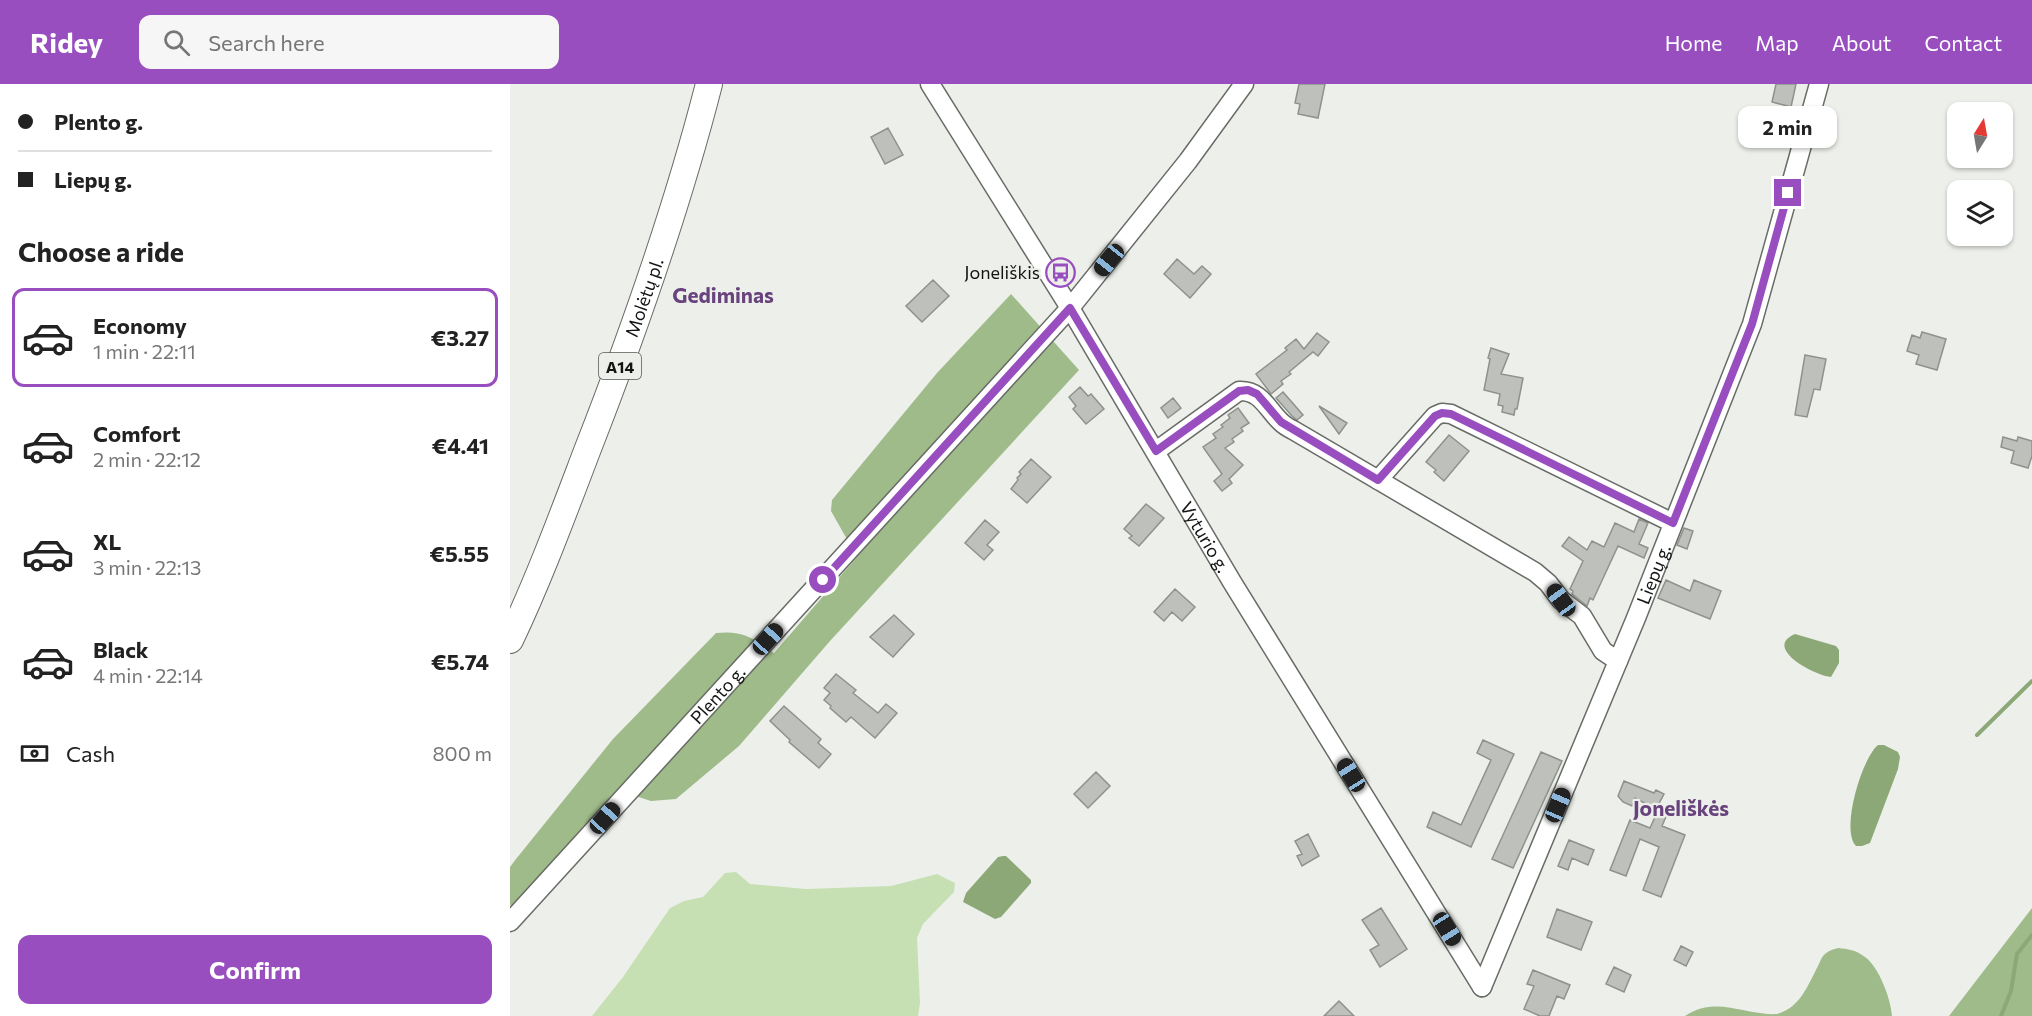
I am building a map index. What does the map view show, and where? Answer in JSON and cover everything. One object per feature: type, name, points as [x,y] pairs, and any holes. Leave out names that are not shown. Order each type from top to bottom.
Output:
[{"type":"highway","name":"Molėtų pl.","points":[[510,640],[560,521],[619,368],[658,253],[709,84]]},
{"type":"street","name":"Vyturio g.","points":[[930,84],[1070,308],[1232,582],[1482,987]]},
{"type":"street","name":"Plento g.","points":[[510,922],[1070,308],[1188,161],[1244,84]]},
{"type":"street","name":"Liepų g.","points":[[1482,987],[1618,661],[1752,324],[1819,84]]},
{"type":"street","points":[[1156,451],[1239,391],[1248,390],[1257,394],[1281,422],[1535,572],[1548,583],[1561,600],[1582,616],[1603,651],[1618,661]]},
{"type":"street","points":[[1378,480],[1435,416],[1442,413],[1451,414],[1673,523]]},
{"type":"shaded area","points":[[1011,294],[1079,370],[830,641],[739,746],[676,799],[651,801],[620,791],[512,909],[510,867],[613,739],[716,633],[725,632],[747,636],[774,653],[857,557],[831,511],[832,500],[937,373]]},
{"type":"shaded area","points":[[1795,634],[1836,646],[1839,650],[1839,663],[1831,677],[1804,667],[1788,653],[1784,646],[1786,640]]},
{"type":"shaded area","points":[[1878,745],[1884,745],[1898,752],[1900,757],[1898,769],[1870,843],[1856,846],[1850,825],[1855,794],[1866,764]]},
{"type":"shaded area","points":[[1006,856],[1031,880],[1031,883],[1001,917],[995,919],[963,902],[966,893],[998,857]]},
{"type":"shaded area","points":[[736,872],[750,884],[806,889],[891,886],[937,874],[955,883],[954,892],[923,924],[917,938],[920,1003],[918,1016],[592,1016],[623,977],[670,908],[684,901],[703,897],[725,873]]},
{"type":"shaded area","points":[[2032,908],[2032,1016],[1949,1016]]},
{"type":"shaded area","points":[[1838,948],[1855,951],[1875,968],[1883,984],[1892,1016],[1685,1016],[1708,1007],[1731,1008],[1765,1014],[1785,1011],[1792,1007],[1807,988],[1824,955]]},
{"type":"building","points":[[1299,84],[1325,84],[1318,118],[1298,114],[1300,104],[1295,103]]},
{"type":"building","points":[[1776,84],[1796,84],[1791,107],[1772,102]]},
{"type":"building","points":[[888,128],[903,155],[885,164],[871,137]]},
{"type":"building","points":[[1177,259],[1194,274],[1202,266],[1211,274],[1190,298],[1164,274]]},
{"type":"building","points":[[933,280],[949,296],[922,322],[906,306]]},
{"type":"building","points":[[1922,332],[1946,339],[1937,370],[1916,364],[1919,355],[1907,351],[1912,335],[1920,338]]},
{"type":"building","points":[[1317,333],[1329,342],[1318,356],[1313,352],[1289,372],[1291,374],[1281,381],[1283,384],[1271,394],[1256,374],[1287,350],[1285,348],[1296,339],[1304,349]]},
{"type":"building","points":[[1491,348],[1509,354],[1501,374],[1523,378],[1514,415],[1502,412],[1503,406],[1498,405],[1500,394],[1484,390]]},
{"type":"building","points":[[1805,355],[1826,359],[1820,390],[1814,389],[1807,417],[1795,415]]},
{"type":"building","points":[[1080,387],[1088,396],[1091,394],[1104,409],[1086,424],[1073,409],[1076,406],[1069,397]]},
{"type":"building","points":[[1283,392],[1303,415],[1297,420],[1276,398]]},
{"type":"building","points":[[1173,398],[1181,408],[1168,418],[1161,408]]},
{"type":"building","points":[[1319,406],[1347,423],[1339,434]]},
{"type":"building","points":[[1238,408],[1249,423],[1241,428],[1243,431],[1232,439],[1234,442],[1225,448],[1243,465],[1229,479],[1232,483],[1222,491],[1214,481],[1222,474],[1203,447],[1216,438],[1213,434],[1223,427],[1221,425],[1230,418],[1228,415]]},
{"type":"building","points":[[1449,435],[1469,451],[1444,481],[1426,462]]},
{"type":"building","points":[[2003,437],[2017,441],[2018,437],[2032,441],[2032,456],[2028,468],[2011,463],[2014,451],[2001,447]]},
{"type":"building","points":[[1031,459],[1051,477],[1027,503],[1011,489],[1021,474],[1019,472]]},
{"type":"building","points":[[1146,504],[1164,518],[1139,546],[1129,538],[1132,536],[1124,529]]},
{"type":"building","points":[[1639,519],[1648,523],[1639,544],[1648,548],[1644,558],[1618,546],[1593,600],[1590,598],[1587,606],[1572,594],[1573,591],[1570,589],[1583,561],[1562,546],[1569,537],[1587,550],[1592,541],[1604,547],[1615,523],[1634,532]]},
{"type":"building","points":[[985,520],[999,532],[987,545],[993,550],[984,560],[965,543]]},
{"type":"building","points":[[1684,528],[1693,531],[1687,549],[1677,545]]},
{"type":"building","points":[[1666,580],[1690,591],[1694,580],[1721,591],[1710,619],[1658,598]]},
{"type":"building","points":[[1175,589],[1195,607],[1182,621],[1172,612],[1164,621],[1154,612]]},
{"type":"building","points":[[894,615],[914,634],[893,657],[870,637]]},
{"type":"building","points":[[836,674],[856,690],[853,693],[878,713],[886,704],[897,713],[875,738],[851,717],[846,722],[824,700],[830,693],[824,688]]},
{"type":"building","points":[[784,706],[821,739],[818,743],[831,754],[819,768],[789,742],[790,740],[770,721]]},
{"type":"building","points":[[1483,740],[1514,754],[1471,847],[1427,827],[1433,812],[1461,825],[1491,760],[1477,753]]},
{"type":"building","points":[[1541,752],[1562,761],[1513,868],[1492,859]]},
{"type":"building","points":[[1096,772],[1110,786],[1088,808],[1074,794]]},
{"type":"building","points":[[1624,781],[1654,793],[1656,790],[1664,794],[1656,809],[1635,798],[1632,806],[1623,802],[1618,796]]},
{"type":"building","points":[[1659,808],[1668,812],[1662,826],[1685,835],[1661,897],[1643,890],[1659,847],[1640,839],[1626,876],[1610,870],[1630,820],[1650,828]]},
{"type":"building","points":[[1308,834],[1319,856],[1302,866],[1297,856],[1302,854],[1295,841]]},
{"type":"building","points":[[1569,840],[1594,850],[1588,865],[1572,858],[1568,870],[1558,866]]},
{"type":"building","points":[[1381,908],[1407,949],[1380,967],[1370,950],[1379,945],[1362,920]]},
{"type":"building","points":[[1557,909],[1592,922],[1581,950],[1547,937]]},
{"type":"building","points":[[1681,946],[1693,952],[1686,966],[1674,960]]},
{"type":"building","points":[[1614,967],[1631,975],[1624,992],[1606,984]]},
{"type":"building","points":[[1533,970],[1570,985],[1564,999],[1557,996],[1549,1016],[1540,1016],[1524,1009],[1534,986],[1527,984]]},
{"type":"building","points":[[1339,1001],[1354,1016],[1324,1016]]},
{"type":"waterway","points":[[1977,735],[2032,681]]},
{"type":"waterway","points":[[2001,1016],[2011,991],[2017,954],[2032,935]]},
{"type":"place","name":"Joneliškis","points":[[1061,272]]},
{"type":"district","name":"Gediminas","points":[[723,294]]},
{"type":"district","name":"Joneliškės","points":[[1681,807]]},
{"type":"route","points":[[823,580],[1070,308],[1156,451],[1239,391],[1248,390],[1257,394],[1281,422],[1378,480],[1435,416],[1442,413],[1451,414],[1673,523],[1752,324],[1788,193]]}]
